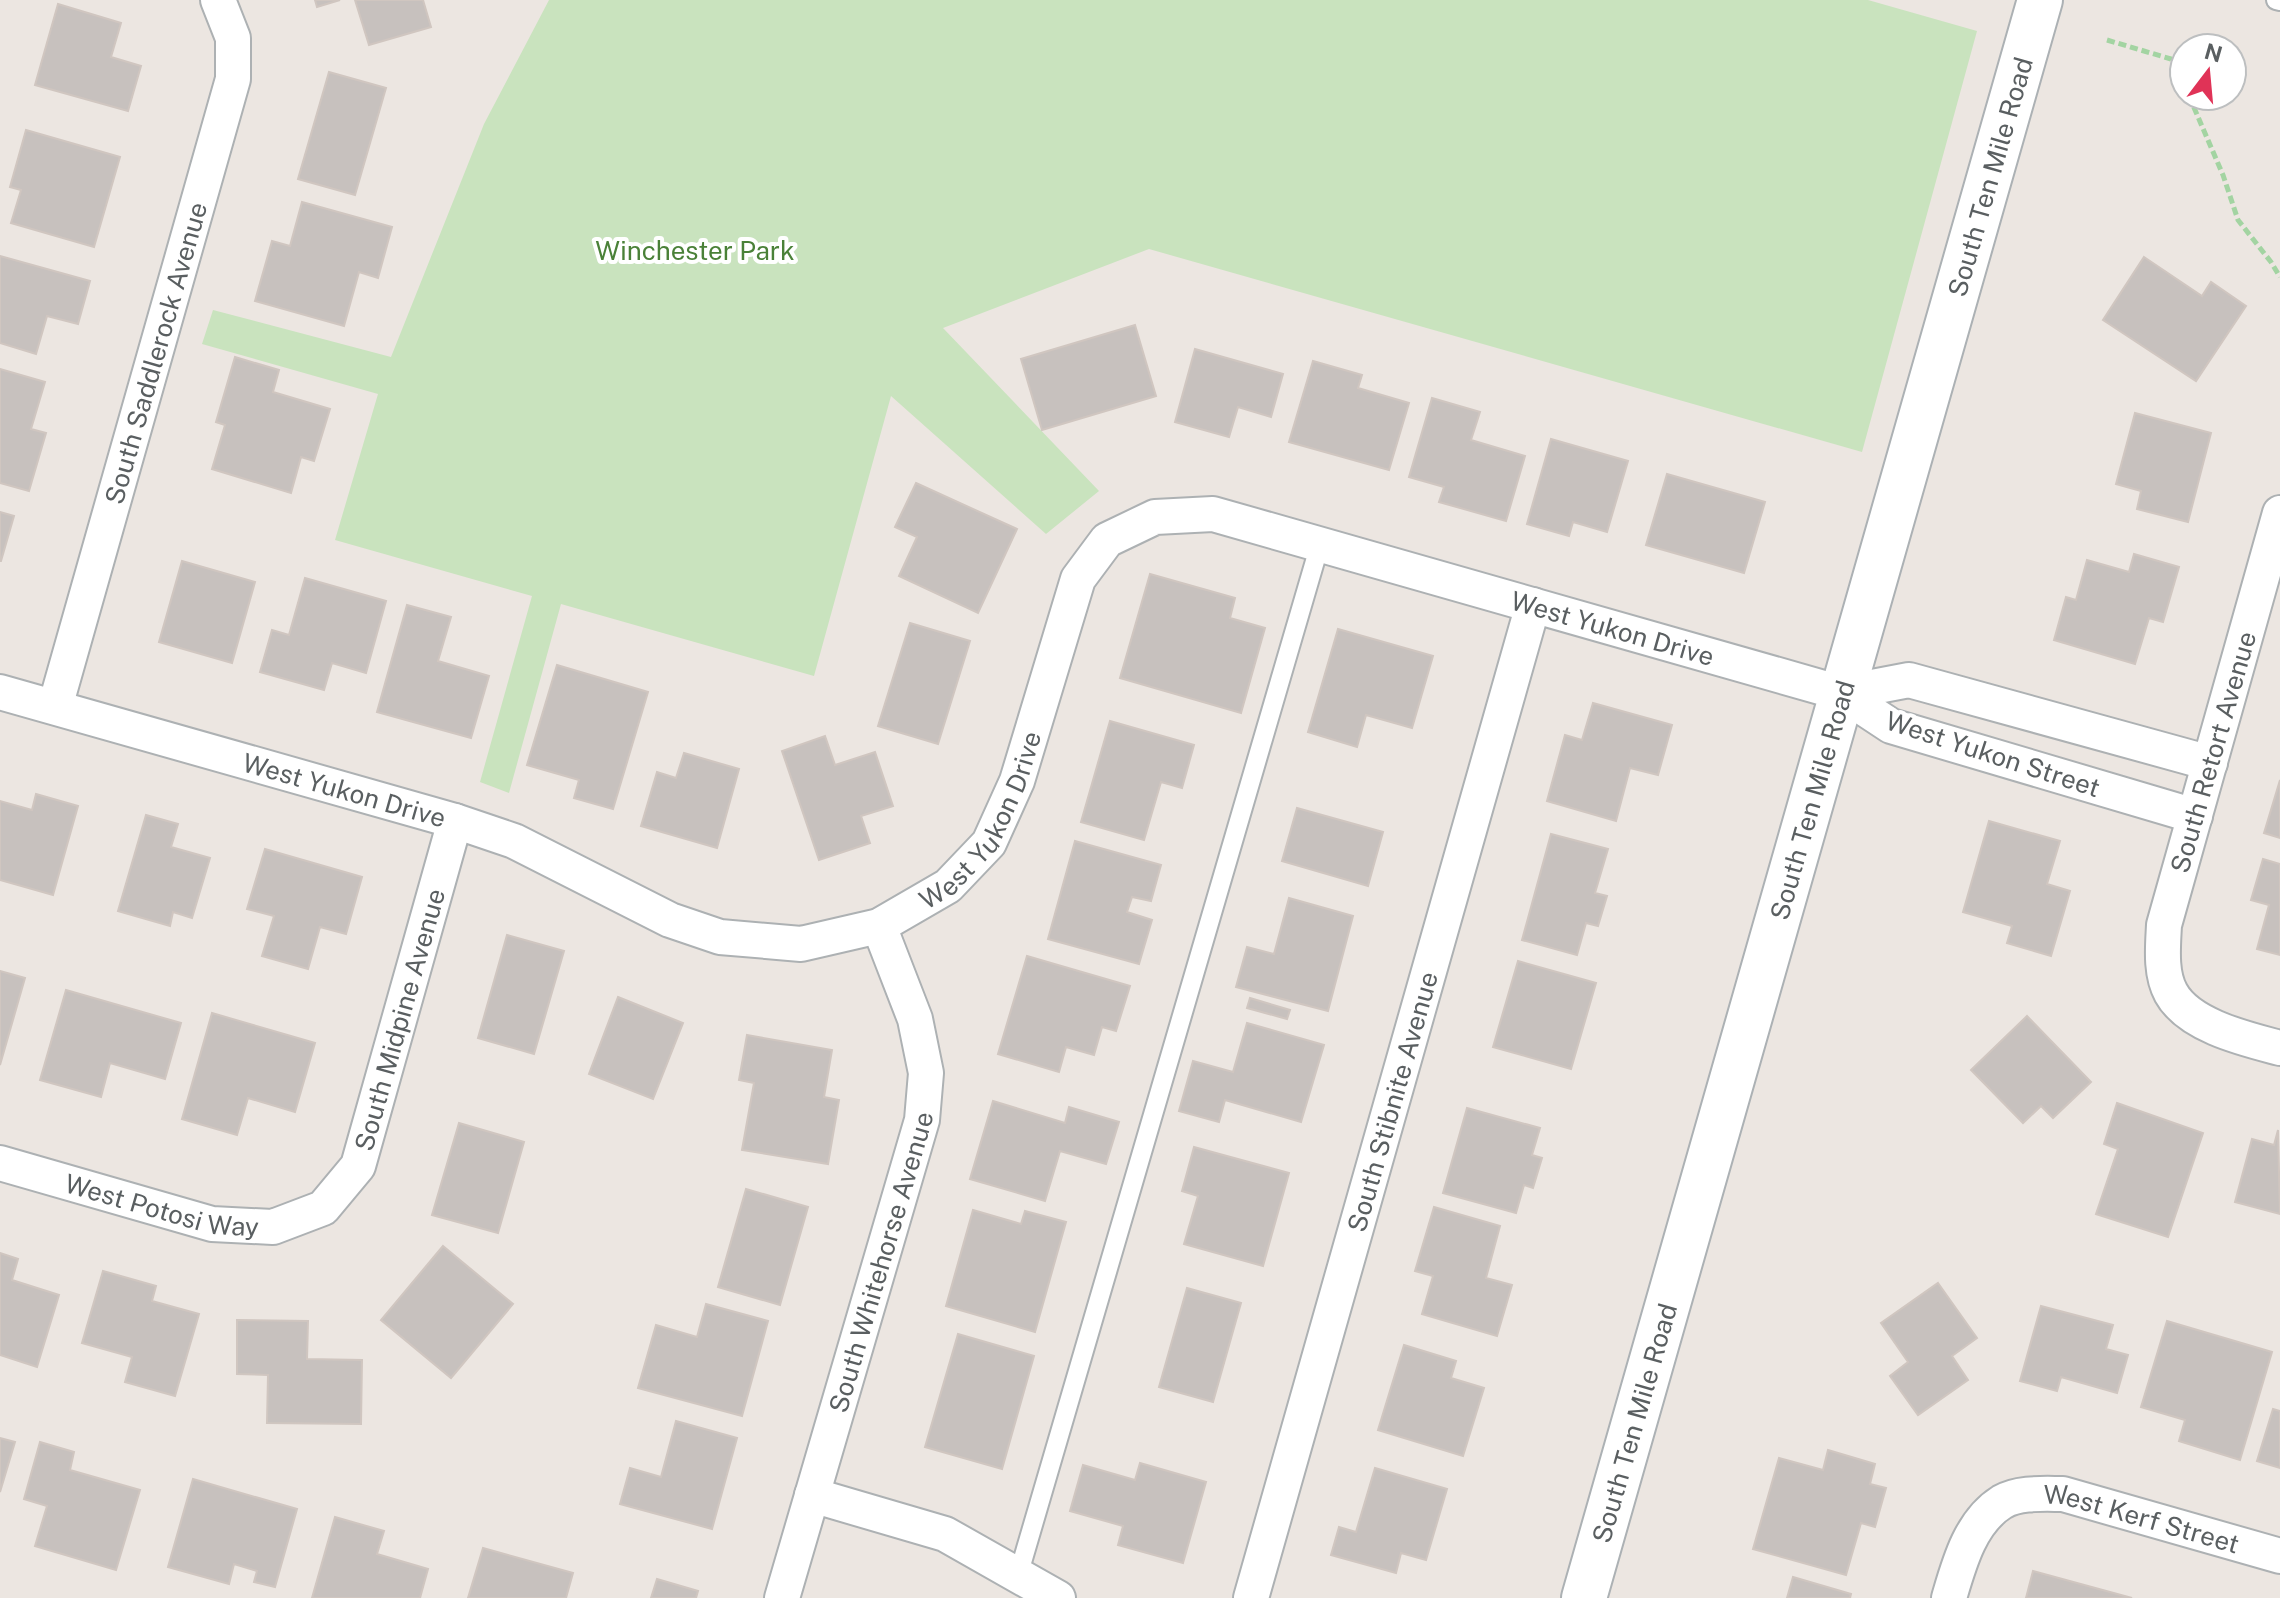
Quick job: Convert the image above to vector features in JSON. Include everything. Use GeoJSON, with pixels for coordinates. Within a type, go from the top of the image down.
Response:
{"type":"FeatureCollection","features":[{"type":"Feature","properties":{"kind":"street","name":"South Saddlerock Avenue"},"geometry":{"type":"LineString","coordinates":[[55,707],[233,79],[233,38],[218,0]]}},
{"type":"Feature","properties":{"kind":"street","name":"South Ten Mile Road"},"geometry":{"type":"LineString","coordinates":[[1584,1598],[2040,0]]}},
{"type":"Feature","properties":{"kind":"street","name":"South Retort Avenue"},"geometry":{"type":"LineString","coordinates":[[2280,513],[2164,925],[2162,958],[2171,993],[2194,1016],[2221,1032],[2280,1048]]}},
{"type":"Feature","properties":{"kind":"street","name":"West Yukon Drive"},"geometry":{"type":"LineString","coordinates":[[0,692],[455,821],[514,841],[670,920],[720,937],[801,944],[879,926],[948,886],[989,843],[1017,781],[1078,579],[1107,540],[1155,517],[1213,514],[1841,693]]}},
{"type":"Feature","properties":{"kind":"street","name":"South Stibnite Avenue"},"geometry":{"type":"LineString","coordinates":[[1251,1598],[1533,605]]}},
{"type":"Feature","properties":{"kind":"street","name":"West Yukon Street"},"geometry":{"type":"LineString","coordinates":[[1841,693],[1909,680],[2210,763]]}},
{"type":"Feature","properties":{"kind":"street","name":"West Yukon Street"},"geometry":{"type":"LineString","coordinates":[[1841,693],[1891,726],[2195,816]]}},
{"type":"Feature","properties":{"kind":"street","name":"South Midpine Avenue"},"geometry":{"type":"LineString","coordinates":[[323,1208],[358,1166],[455,821]]}},
{"type":"Feature","properties":{"kind":"street","name":"South Whitehorse Avenue"},"geometry":{"type":"LineString","coordinates":[[782,1598],[922,1120],[926,1073],[915,1019],[879,926]]}},
{"type":"Feature","properties":{"kind":"street","name":"West Potosi Way"},"geometry":{"type":"LineString","coordinates":[[0,1163],[212,1224],[273,1227],[323,1208]]}},
{"type":"Feature","properties":{"kind":"street","name":"West Kerf Street"},"geometry":{"type":"LineString","coordinates":[[1949,1598],[1960,1559],[1977,1527],[2003,1502],[2031,1494],[2063,1494],[2280,1556]]}},
{"type":"Feature","properties":{"kind":"street"},"geometry":{"type":"LineString","coordinates":[[812,1495],[945,1534],[1058,1598]]}},
{"type":"Feature","properties":{"kind":"lane"},"geometry":{"type":"LineString","coordinates":[[1018,1576],[1320,544]]}},
{"type":"Feature","properties":{"kind":"path"},"geometry":{"type":"LineString","coordinates":[[2107,40],[2168,58]]}},
{"type":"Feature","properties":{"kind":"path"},"geometry":{"type":"LineString","coordinates":[[2196,112],[2238,220],[2280,277]]}},
{"type":"Feature","properties":{"kind":"green space","name":"Winchester Park"},"geometry":{"type":"Polygon","coordinates":[[[549,0],[1868,0],[1977,31],[1862,452],[1149,249],[943,328],[1099,491],[1046,534],[891,396],[814,676],[561,604],[509,793],[480,782],[532,596],[335,540],[378,394],[202,344],[213,310],[391,357],[484,124],[549,0]]]}},
{"type":"Feature","properties":{"kind":"building"},"geometry":{"type":"Polygon","coordinates":[[[315,0],[340,0],[317,7],[315,0]]]}},
{"type":"Feature","properties":{"kind":"building"},"geometry":{"type":"Polygon","coordinates":[[[355,0],[423,0],[431,27],[369,45],[355,0]]]}},
{"type":"Feature","properties":{"kind":"building"},"geometry":{"type":"Polygon","coordinates":[[[58,4],[121,23],[111,57],[141,66],[128,111],[35,85],[58,4]]]}},
{"type":"Feature","properties":{"kind":"building"},"geometry":{"type":"Polygon","coordinates":[[[329,72],[386,88],[355,195],[298,179],[329,72]]]}},
{"type":"Feature","properties":{"kind":"building"},"geometry":{"type":"Polygon","coordinates":[[[26,130],[120,157],[94,247],[11,223],[21,190],[10,187],[26,130]]]}},
{"type":"Feature","properties":{"kind":"building"},"geometry":{"type":"Polygon","coordinates":[[[302,202],[392,227],[378,278],[359,272],[344,326],[255,301],[272,241],[290,246],[302,202]]]}},
{"type":"Feature","properties":{"kind":"building"},"geometry":{"type":"Polygon","coordinates":[[[0,256],[90,281],[78,324],[47,316],[36,354],[0,343],[0,256]]]}},
{"type":"Feature","properties":{"kind":"building"},"geometry":{"type":"Polygon","coordinates":[[[2144,257],[2202,296],[2211,282],[2246,306],[2196,381],[2103,320],[2144,257]]]}},
{"type":"Feature","properties":{"kind":"building"},"geometry":{"type":"Polygon","coordinates":[[[1135,325],[1156,396],[1042,430],[1021,359],[1135,325]]]}},
{"type":"Feature","properties":{"kind":"building"},"geometry":{"type":"Polygon","coordinates":[[[1195,349],[1283,374],[1271,417],[1238,407],[1229,437],[1175,422],[1195,349]]]}},
{"type":"Feature","properties":{"kind":"building"},"geometry":{"type":"Polygon","coordinates":[[[235,357],[279,370],[273,392],[330,409],[314,461],[301,457],[291,493],[212,469],[225,425],[216,422],[235,357]]]}},
{"type":"Feature","properties":{"kind":"building"},"geometry":{"type":"Polygon","coordinates":[[[1313,361],[1362,375],[1358,388],[1409,403],[1389,470],[1289,442],[1313,361]]]}},
{"type":"Feature","properties":{"kind":"building"},"geometry":{"type":"Polygon","coordinates":[[[0,369],[45,382],[31,429],[46,433],[29,491],[0,483],[0,369]]]}},
{"type":"Feature","properties":{"kind":"building"},"geometry":{"type":"Polygon","coordinates":[[[1432,398],[1480,412],[1471,440],[1525,456],[1506,521],[1439,502],[1444,487],[1409,477],[1432,398]]]}},
{"type":"Feature","properties":{"kind":"building"},"geometry":{"type":"Polygon","coordinates":[[[2135,413],[2211,433],[2188,522],[2137,509],[2141,491],[2116,484],[2135,413]]]}},
{"type":"Feature","properties":{"kind":"building"},"geometry":{"type":"Polygon","coordinates":[[[1551,439],[1628,461],[1607,532],[1573,522],[1569,536],[1527,524],[1551,439]]]}},
{"type":"Feature","properties":{"kind":"building"},"geometry":{"type":"Polygon","coordinates":[[[1667,474],[1765,502],[1744,573],[1646,545],[1667,474]]]}},
{"type":"Feature","properties":{"kind":"building"},"geometry":{"type":"Polygon","coordinates":[[[916,483],[1017,529],[978,613],[899,576],[917,537],[895,527],[916,483]]]}},
{"type":"Feature","properties":{"kind":"building"},"geometry":{"type":"Polygon","coordinates":[[[0,512],[14,516],[1,561],[0,561],[0,512]]]}},
{"type":"Feature","properties":{"kind":"building"},"geometry":{"type":"Polygon","coordinates":[[[2134,554],[2179,567],[2163,622],[2149,618],[2135,664],[2054,640],[2066,597],[2076,600],[2087,560],[2129,572],[2134,554]]]}},
{"type":"Feature","properties":{"kind":"building"},"geometry":{"type":"Polygon","coordinates":[[[182,561],[255,582],[232,663],[159,642],[182,561]]]}},
{"type":"Feature","properties":{"kind":"building"},"geometry":{"type":"Polygon","coordinates":[[[1150,574],[1235,598],[1230,618],[1265,628],[1241,713],[1120,678],[1150,574]]]}},
{"type":"Feature","properties":{"kind":"building"},"geometry":{"type":"Polygon","coordinates":[[[305,578],[386,601],[366,673],[332,663],[324,690],[260,672],[272,630],[289,635],[305,578]]]}},
{"type":"Feature","properties":{"kind":"building"},"geometry":{"type":"Polygon","coordinates":[[[407,605],[451,617],[438,661],[489,676],[471,738],[377,712],[407,605]]]}},
{"type":"Feature","properties":{"kind":"building"},"geometry":{"type":"Polygon","coordinates":[[[910,623],[970,641],[938,744],[878,726],[910,623]]]}},
{"type":"Feature","properties":{"kind":"building"},"geometry":{"type":"Polygon","coordinates":[[[1338,629],[1433,656],[1412,728],[1366,715],[1357,747],[1308,732],[1338,629]]]}},
{"type":"Feature","properties":{"kind":"building"},"geometry":{"type":"Polygon","coordinates":[[[557,665],[648,692],[613,809],[574,798],[579,780],[527,765],[557,665]]]}},
{"type":"Feature","properties":{"kind":"building"},"geometry":{"type":"Polygon","coordinates":[[[1593,703],[1672,725],[1658,775],[1630,768],[1616,821],[1547,801],[1565,735],[1582,740],[1593,703]]]}},
{"type":"Feature","properties":{"kind":"building"},"geometry":{"type":"Polygon","coordinates":[[[1110,721],[1194,745],[1182,788],[1161,782],[1144,840],[1081,822],[1110,721]]]}},
{"type":"Feature","properties":{"kind":"building"},"geometry":{"type":"Polygon","coordinates":[[[825,736],[835,765],[875,752],[893,806],[861,816],[870,843],[819,860],[782,751],[825,736]]]}},
{"type":"Feature","properties":{"kind":"building"},"geometry":{"type":"Polygon","coordinates":[[[684,753],[739,769],[717,848],[641,826],[657,772],[676,778],[684,753]]]}},
{"type":"Feature","properties":{"kind":"building"},"geometry":{"type":"Polygon","coordinates":[[[2280,780],[2280,838],[2264,833],[2280,780]]]}},
{"type":"Feature","properties":{"kind":"building"},"geometry":{"type":"Polygon","coordinates":[[[36,794],[78,806],[53,895],[0,880],[0,801],[32,810],[36,794]]]}},
{"type":"Feature","properties":{"kind":"building"},"geometry":{"type":"Polygon","coordinates":[[[1297,808],[1383,832],[1368,886],[1282,861],[1297,808]]]}},
{"type":"Feature","properties":{"kind":"building"},"geometry":{"type":"Polygon","coordinates":[[[146,815],[178,824],[171,847],[210,858],[192,918],[173,912],[170,926],[118,911],[146,815]]]}},
{"type":"Feature","properties":{"kind":"building"},"geometry":{"type":"Polygon","coordinates":[[[1989,821],[2060,841],[2047,884],[2070,891],[2051,956],[2007,943],[2012,926],[1963,912],[1989,821]]]}},
{"type":"Feature","properties":{"kind":"building"},"geometry":{"type":"Polygon","coordinates":[[[1551,834],[1608,849],[1595,893],[1607,896],[1598,926],[1586,923],[1577,955],[1522,940],[1551,834]]]}},
{"type":"Feature","properties":{"kind":"building"},"geometry":{"type":"Polygon","coordinates":[[[1075,841],[1161,865],[1151,901],[1132,897],[1127,912],[1152,920],[1139,964],[1048,939],[1075,841]]]}},
{"type":"Feature","properties":{"kind":"building"},"geometry":{"type":"Polygon","coordinates":[[[265,849],[362,877],[346,934],[320,927],[308,969],[262,956],[274,916],[247,909],[265,849]]]}},
{"type":"Feature","properties":{"kind":"building"},"geometry":{"type":"Polygon","coordinates":[[[2263,859],[2280,864],[2280,955],[2257,949],[2269,905],[2251,900],[2263,859]]]}},
{"type":"Feature","properties":{"kind":"building"},"geometry":{"type":"Polygon","coordinates":[[[1289,898],[1353,916],[1328,1011],[1236,987],[1247,947],[1274,954],[1289,898]]]}},
{"type":"Feature","properties":{"kind":"building"},"geometry":{"type":"Polygon","coordinates":[[[507,935],[564,951],[534,1054],[478,1038],[507,935]]]}},
{"type":"Feature","properties":{"kind":"building"},"geometry":{"type":"Polygon","coordinates":[[[1027,956],[1130,986],[1116,1031],[1102,1027],[1094,1055],[1066,1047],[1059,1072],[998,1054],[1027,956]]]}},
{"type":"Feature","properties":{"kind":"building"},"geometry":{"type":"Polygon","coordinates":[[[1518,961],[1596,983],[1571,1069],[1493,1047],[1518,961]]]}},
{"type":"Feature","properties":{"kind":"building"},"geometry":{"type":"Polygon","coordinates":[[[0,971],[25,978],[0,1065],[0,971]]]}},
{"type":"Feature","properties":{"kind":"building"},"geometry":{"type":"Polygon","coordinates":[[[66,990],[181,1023],[165,1079],[110,1063],[101,1097],[40,1080],[66,990]]]}},
{"type":"Feature","properties":{"kind":"building"},"geometry":{"type":"Polygon","coordinates":[[[618,997],[683,1023],[653,1099],[589,1074],[618,997]]]}},
{"type":"Feature","properties":{"kind":"building"},"geometry":{"type":"Polygon","coordinates":[[[1250,998],[1290,1010],[1287,1019],[1247,1008],[1250,998]]]}},
{"type":"Feature","properties":{"kind":"building"},"geometry":{"type":"Polygon","coordinates":[[[212,1013],[315,1043],[295,1112],[248,1098],[237,1135],[182,1119],[212,1013]]]}},
{"type":"Feature","properties":{"kind":"building"},"geometry":{"type":"Polygon","coordinates":[[[2027,1016],[2091,1082],[2053,1118],[2041,1106],[2023,1123],[1971,1070],[2027,1016]]]}},
{"type":"Feature","properties":{"kind":"building"},"geometry":{"type":"Polygon","coordinates":[[[1247,1023],[1324,1045],[1301,1122],[1225,1100],[1219,1122],[1179,1111],[1193,1061],[1233,1072],[1247,1023]]]}},
{"type":"Feature","properties":{"kind":"building"},"geometry":{"type":"Polygon","coordinates":[[[747,1035],[832,1050],[824,1097],[839,1100],[828,1164],[742,1150],[754,1083],[739,1080],[747,1035]]]}},
{"type":"Feature","properties":{"kind":"building"},"geometry":{"type":"Polygon","coordinates":[[[993,1101],[1065,1123],[1069,1107],[1119,1122],[1106,1164],[1060,1151],[1045,1201],[970,1179],[993,1101]]]}},
{"type":"Feature","properties":{"kind":"building"},"geometry":{"type":"Polygon","coordinates":[[[2117,1103],[2203,1133],[2168,1237],[2096,1214],[2118,1149],[2104,1144],[2117,1103]]]}},
{"type":"Feature","properties":{"kind":"building"},"geometry":{"type":"Polygon","coordinates":[[[1467,1108],[1540,1128],[1532,1155],[1542,1158],[1533,1188],[1524,1185],[1516,1213],[1443,1193],[1467,1108]]]}},
{"type":"Feature","properties":{"kind":"building"},"geometry":{"type":"Polygon","coordinates":[[[459,1123],[524,1142],[498,1233],[432,1215],[459,1123]]]}},
{"type":"Feature","properties":{"kind":"building"},"geometry":{"type":"Polygon","coordinates":[[[2278,1130],[2280,1214],[2235,1202],[2252,1139],[2274,1145],[2278,1130]]]}},
{"type":"Feature","properties":{"kind":"building"},"geometry":{"type":"Polygon","coordinates":[[[1194,1147],[1289,1173],[1263,1266],[1184,1244],[1198,1196],[1182,1191],[1194,1147]]]}},
{"type":"Feature","properties":{"kind":"building"},"geometry":{"type":"Polygon","coordinates":[[[746,1189],[808,1207],[780,1305],[718,1287],[746,1189]]]}},
{"type":"Feature","properties":{"kind":"building"},"geometry":{"type":"Polygon","coordinates":[[[1434,1207],[1500,1226],[1486,1278],[1512,1285],[1497,1336],[1422,1314],[1433,1276],[1415,1271],[1434,1207]]]}},
{"type":"Feature","properties":{"kind":"building"},"geometry":{"type":"Polygon","coordinates":[[[973,1210],[1021,1224],[1025,1211],[1066,1222],[1035,1332],[946,1306],[973,1210]]]}},
{"type":"Feature","properties":{"kind":"building"},"geometry":{"type":"Polygon","coordinates":[[[443,1246],[513,1304],[451,1378],[381,1320],[443,1246]]]}},
{"type":"Feature","properties":{"kind":"building"},"geometry":{"type":"Polygon","coordinates":[[[0,1253],[18,1259],[12,1280],[59,1295],[37,1367],[0,1355],[0,1253]]]}},
{"type":"Feature","properties":{"kind":"building"},"geometry":{"type":"Polygon","coordinates":[[[103,1271],[156,1286],[152,1301],[199,1314],[175,1396],[125,1382],[132,1357],[82,1343],[103,1271]]]}},
{"type":"Feature","properties":{"kind":"building"},"geometry":{"type":"Polygon","coordinates":[[[1938,1283],[1977,1338],[1952,1356],[1968,1380],[1918,1415],[1890,1376],[1908,1362],[1881,1323],[1938,1283]]]}},
{"type":"Feature","properties":{"kind":"building"},"geometry":{"type":"Polygon","coordinates":[[[1187,1288],[1241,1303],[1213,1402],[1159,1387],[1187,1288]]]}},
{"type":"Feature","properties":{"kind":"building"},"geometry":{"type":"Polygon","coordinates":[[[706,1304],[768,1321],[742,1416],[638,1388],[656,1325],[697,1337],[706,1304]]]}},
{"type":"Feature","properties":{"kind":"building"},"geometry":{"type":"Polygon","coordinates":[[[2041,1306],[2113,1325],[2106,1349],[2128,1355],[2117,1393],[2061,1377],[2057,1391],[2020,1381],[2041,1306]]]}},
{"type":"Feature","properties":{"kind":"building"},"geometry":{"type":"Polygon","coordinates":[[[237,1320],[308,1321],[307,1359],[362,1360],[361,1424],[267,1423],[268,1375],[237,1374],[237,1320]]]}},
{"type":"Feature","properties":{"kind":"building"},"geometry":{"type":"Polygon","coordinates":[[[2167,1321],[2272,1352],[2240,1460],[2179,1441],[2185,1420],[2141,1407],[2167,1321]]]}},
{"type":"Feature","properties":{"kind":"building"},"geometry":{"type":"Polygon","coordinates":[[[958,1334],[1034,1356],[1002,1469],[925,1447],[958,1334]]]}},
{"type":"Feature","properties":{"kind":"building"},"geometry":{"type":"Polygon","coordinates":[[[1404,1345],[1456,1361],[1451,1378],[1484,1388],[1463,1456],[1378,1430],[1404,1345]]]}},
{"type":"Feature","properties":{"kind":"building"},"geometry":{"type":"Polygon","coordinates":[[[2273,1409],[2280,1411],[2280,1468],[2257,1461],[2273,1409]]]}},
{"type":"Feature","properties":{"kind":"building"},"geometry":{"type":"Polygon","coordinates":[[[676,1421],[737,1438],[712,1529],[620,1504],[630,1468],[661,1477],[676,1421]]]}},
{"type":"Feature","properties":{"kind":"building"},"geometry":{"type":"Polygon","coordinates":[[[0,1438],[15,1442],[0,1492],[0,1438]]]}},
{"type":"Feature","properties":{"kind":"building"},"geometry":{"type":"Polygon","coordinates":[[[40,1442],[74,1452],[70,1470],[140,1490],[116,1570],[35,1546],[47,1506],[24,1499],[40,1442]]]}},
{"type":"Feature","properties":{"kind":"building"},"geometry":{"type":"Polygon","coordinates":[[[1828,1450],[1875,1464],[1870,1484],[1886,1488],[1875,1527],[1861,1523],[1846,1575],[1753,1549],[1779,1458],[1823,1470],[1828,1450]]]}},
{"type":"Feature","properties":{"kind":"building"},"geometry":{"type":"Polygon","coordinates":[[[1140,1463],[1206,1482],[1183,1563],[1118,1545],[1123,1526],[1070,1511],[1083,1465],[1135,1480],[1140,1463]]]}},
{"type":"Feature","properties":{"kind":"building"},"geometry":{"type":"Polygon","coordinates":[[[1375,1468],[1447,1489],[1426,1560],[1401,1553],[1396,1573],[1331,1555],[1339,1527],[1356,1532],[1375,1468]]]}},
{"type":"Feature","properties":{"kind":"building"},"geometry":{"type":"Polygon","coordinates":[[[193,1479],[297,1509],[275,1587],[254,1582],[257,1571],[234,1564],[229,1584],[168,1567],[193,1479]]]}},
{"type":"Feature","properties":{"kind":"building"},"geometry":{"type":"Polygon","coordinates":[[[335,1517],[384,1531],[377,1554],[428,1569],[420,1598],[312,1598],[335,1517]]]}},
{"type":"Feature","properties":{"kind":"building"},"geometry":{"type":"Polygon","coordinates":[[[483,1548],[573,1573],[566,1598],[468,1598],[483,1548]]]}},
{"type":"Feature","properties":{"kind":"building"},"geometry":{"type":"Polygon","coordinates":[[[2033,1571],[2132,1598],[2026,1598],[2033,1571]]]}},
{"type":"Feature","properties":{"kind":"building"},"geometry":{"type":"Polygon","coordinates":[[[1793,1577],[1851,1594],[1850,1598],[1787,1598],[1793,1577]]]}},
{"type":"Feature","properties":{"kind":"building"},"geometry":{"type":"Polygon","coordinates":[[[657,1579],[698,1591],[696,1598],[651,1598],[657,1579]]]}}]}
